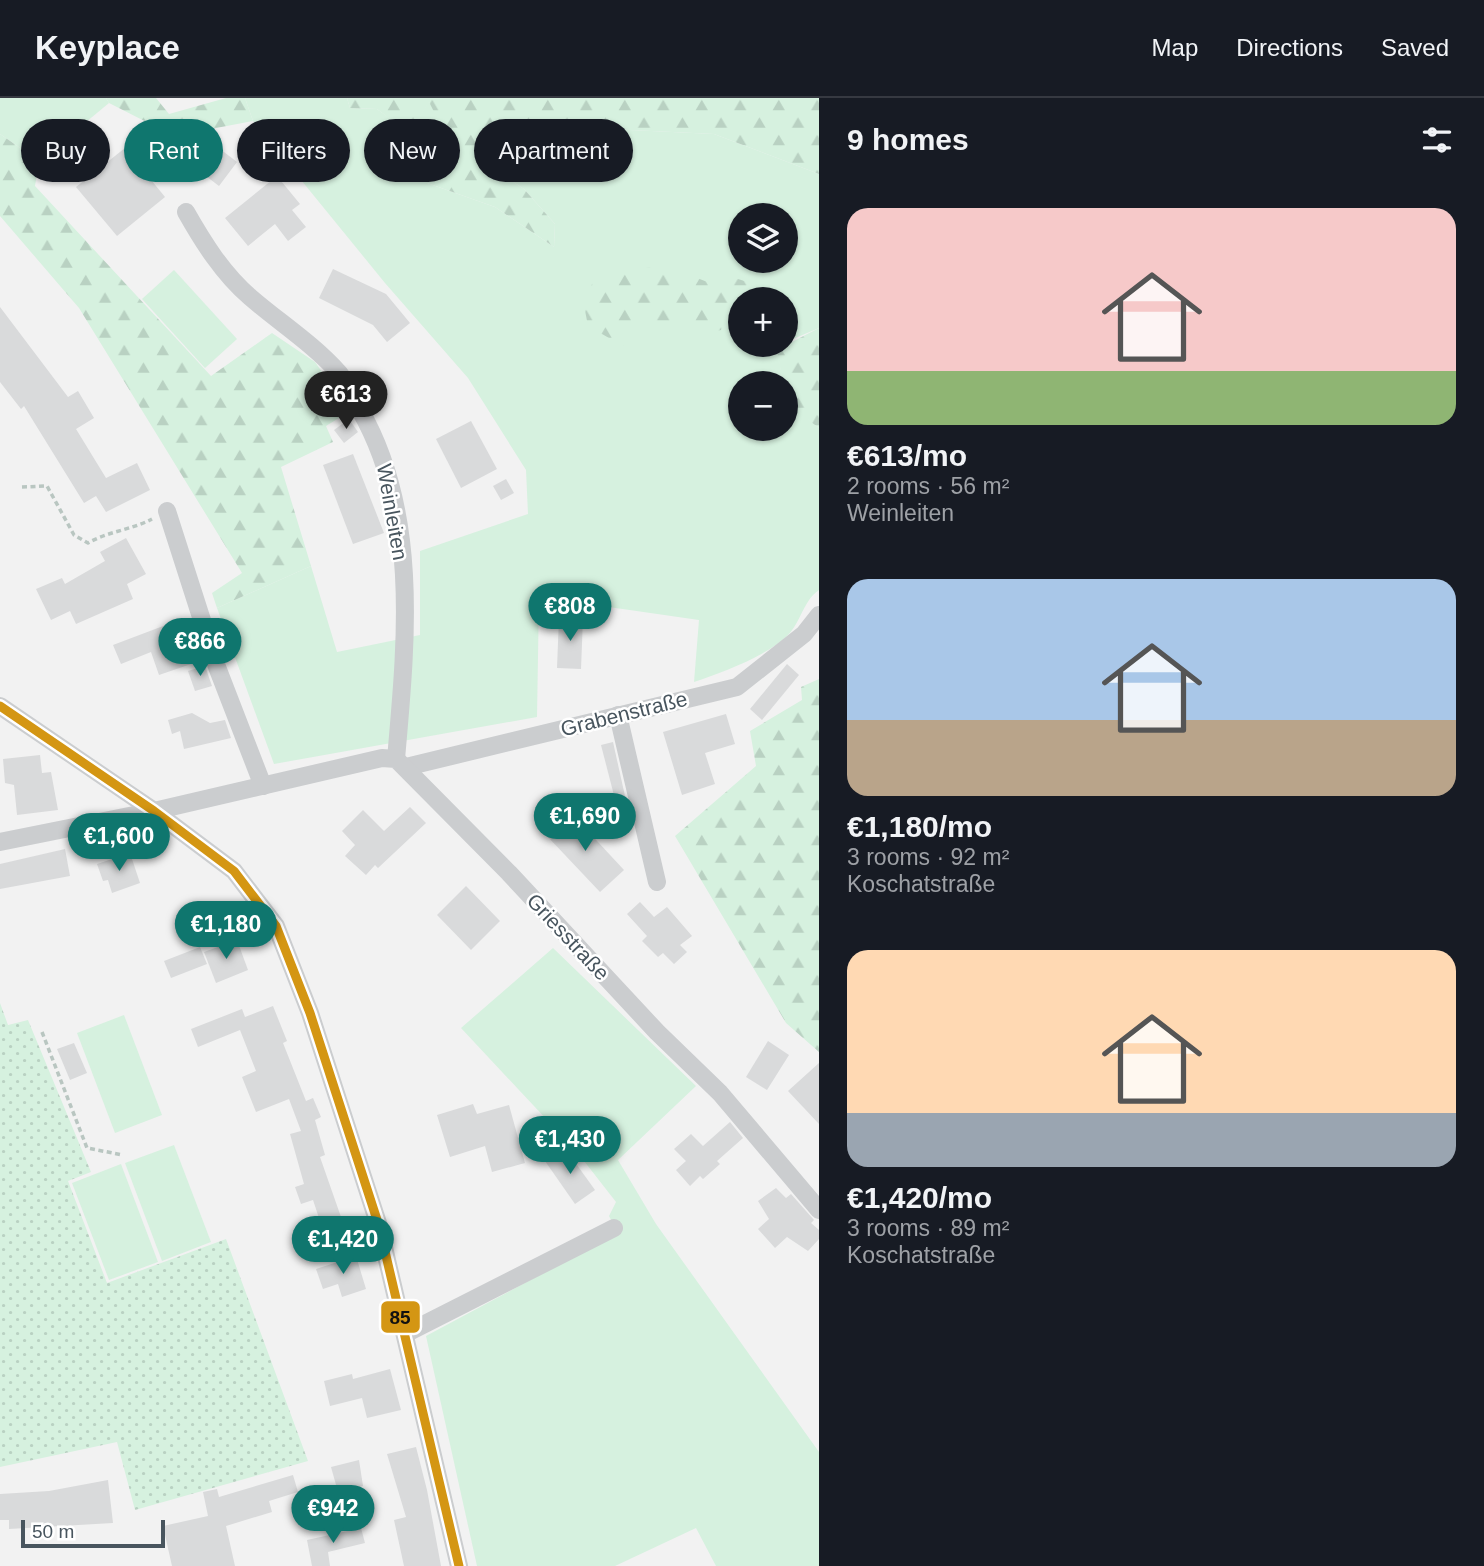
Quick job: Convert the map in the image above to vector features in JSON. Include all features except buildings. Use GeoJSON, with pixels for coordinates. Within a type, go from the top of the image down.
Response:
{"type":"FeatureCollection","features":[{"type":"Feature","properties":{"kind":"street","name":"Weinleiten"},"geometry":{"type":"LineString","coordinates":[[186,212],[206,246],[248,296],[307,341],[341,376],[378,441],[392,488],[405,593],[401,763]]}},
{"type":"Feature","properties":{"kind":"street"},"geometry":{"type":"LineString","coordinates":[[167,511],[218,667],[263,786]]}},
{"type":"Feature","properties":{"kind":"street","name":"Grabenstraße"},"geometry":{"type":"LineString","coordinates":[[401,763],[737,687],[804,634],[819,615]]}},
{"type":"Feature","properties":{"kind":"street"},"geometry":{"type":"LineString","coordinates":[[0,706],[153,811],[234,871],[276,926],[310,1013],[379,1226],[407,1333],[459,1566]]}},
{"type":"Feature","properties":{"kind":"street"},"geometry":{"type":"LineString","coordinates":[[618,715],[657,882]]}},
{"type":"Feature","properties":{"kind":"street"},"geometry":{"type":"LineString","coordinates":[[0,842],[153,811],[382,758],[401,763]]}},
{"type":"Feature","properties":{"kind":"street","name":"Griesstraße"},"geometry":{"type":"LineString","coordinates":[[401,763],[657,1032],[720,1093],[819,1210]]}},
{"type":"Feature","properties":{"kind":"street"},"geometry":{"type":"LineString","coordinates":[[407,1333],[614,1227]]}},
{"type":"Feature","properties":{"kind":"path"},"geometry":{"type":"LineString","coordinates":[[22,487],[47,486],[74,535],[88,543],[107,533],[136,528],[167,511]]}},
{"type":"Feature","properties":{"kind":"path"},"geometry":{"type":"LineString","coordinates":[[42,1032],[87,1148],[123,1155]]}},
{"type":"Feature","properties":{"kind":"green space"},"geometry":{"type":"Polygon","coordinates":[[[0,98],[106,98],[109,103],[90,119],[21,119],[21,149],[0,134],[0,98]]]}},
{"type":"Feature","properties":{"kind":"green space"},"geometry":{"type":"Polygon","coordinates":[[[106,98],[156,98],[169,114],[226,98],[245,98],[252,119],[237,119],[237,124],[223,127],[223,119],[141,119],[109,103],[106,98]]]}},
{"type":"Feature","properties":{"kind":"green space"},"geometry":{"type":"Polygon","coordinates":[[[245,98],[347,98],[350,108],[377,109],[391,119],[364,119],[364,182],[428,182],[495,207],[554,247],[555,224],[524,189],[513,182],[633,182],[633,130],[714,134],[819,174],[819,328],[798,337],[798,287],[728,287],[728,357],[779,357],[781,371],[728,371],[728,441],[798,441],[798,411],[819,428],[819,590],[809,600],[788,635],[756,657],[694,682],[699,620],[539,597],[537,717],[274,764],[217,608],[311,566],[337,652],[420,635],[420,551],[528,514],[526,470],[468,378],[385,283],[303,182],[350,182],[350,119],[252,119],[245,98]]]}},
{"type":"Feature","properties":{"kind":"green space"},"geometry":{"type":"Polygon","coordinates":[[[347,98],[819,98],[819,174],[714,134],[633,130],[633,119],[474,119],[474,182],[513,182],[524,189],[555,224],[554,247],[495,207],[427,183],[460,182],[460,119],[438,119],[429,102],[419,119],[390,119],[377,109],[350,108],[347,98]]]}},
{"type":"Feature","properties":{"kind":"green space"},"geometry":{"type":"Polygon","coordinates":[[[429,101],[438,119],[418,119],[429,101]]]}},
{"type":"Feature","properties":{"kind":"green space"},"geometry":{"type":"Polygon","coordinates":[[[0,134],[21,149],[21,182],[36,182],[35,186],[211,376],[272,333],[315,362],[350,411],[326,426],[333,442],[281,467],[311,566],[217,608],[212,593],[242,573],[79,308],[0,216],[0,134]]]}},
{"type":"Feature","properties":{"kind":"green space"},"geometry":{"type":"Polygon","coordinates":[[[668,267],[718,286],[738,279],[764,287],[728,287],[728,314],[725,314],[721,330],[705,334],[692,323],[668,328],[640,320],[623,346],[588,326],[583,300],[600,270],[668,267]]]}},
{"type":"Feature","properties":{"kind":"green space"},"geometry":{"type":"Polygon","coordinates":[[[174,270],[237,339],[205,368],[142,299],[174,270]]]}},
{"type":"Feature","properties":{"kind":"green space"},"geometry":{"type":"Polygon","coordinates":[[[819,328],[819,428],[798,412],[798,371],[781,371],[778,357],[798,357],[798,339],[819,328]]]}},
{"type":"Feature","properties":{"kind":"green space"},"geometry":{"type":"Polygon","coordinates":[[[819,679],[819,1052],[786,1023],[675,836],[756,766],[750,731],[802,700],[801,687],[819,679]]]}},
{"type":"Feature","properties":{"kind":"green space"},"geometry":{"type":"Polygon","coordinates":[[[553,948],[696,1086],[618,1160],[656,1224],[819,1452],[819,1566],[716,1566],[696,1528],[615,1566],[477,1566],[426,1336],[618,1233],[609,1216],[616,1202],[577,1152],[461,1028],[553,948]]]}},
{"type":"Feature","properties":{"kind":"green space"},"geometry":{"type":"Polygon","coordinates":[[[0,1003],[8,1025],[28,1020],[91,1172],[68,1181],[107,1283],[226,1239],[308,1461],[135,1510],[117,1442],[0,1467],[0,1003]]]}},
{"type":"Feature","properties":{"kind":"green space"},"geometry":{"type":"Polygon","coordinates":[[[124,1015],[162,1115],[115,1133],[77,1033],[124,1015]]]}},
{"type":"Feature","properties":{"kind":"green space"},"geometry":{"type":"Polygon","coordinates":[[[174,1145],[211,1242],[162,1261],[125,1163],[174,1145]]]}},
{"type":"Feature","properties":{"kind":"green space"},"geometry":{"type":"Polygon","coordinates":[[[121,1164],[158,1262],[109,1280],[72,1183],[121,1164]]]}},
{"type":"Feature","properties":{"kind":"transit line","name":"85"},"geometry":{"type":"LineString","coordinates":[[0,706],[154,811],[234,871],[276,926],[310,1013],[379,1226],[459,1566]]}}]}
